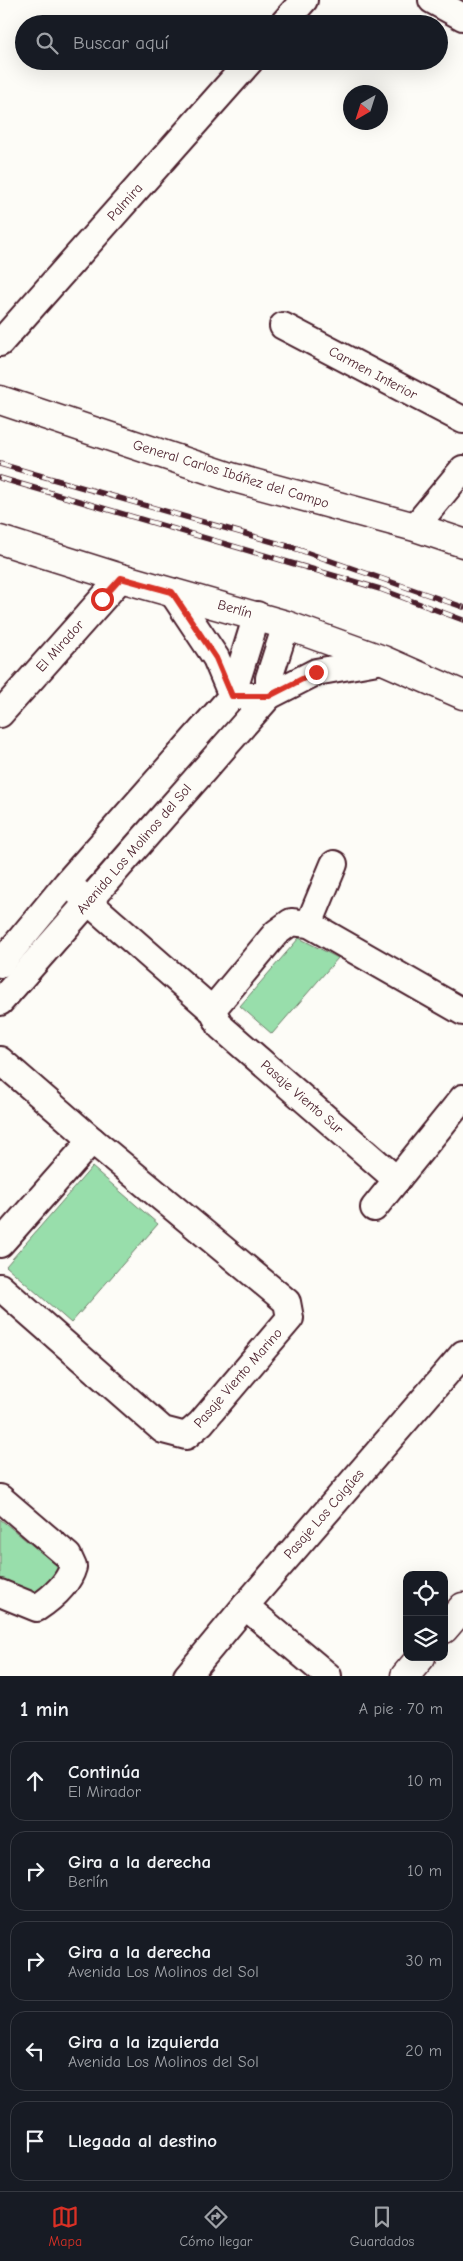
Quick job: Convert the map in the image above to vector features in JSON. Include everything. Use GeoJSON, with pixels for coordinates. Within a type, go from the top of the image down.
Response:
{"type":"FeatureCollection","features":[{"type":"Feature","properties":{"kind":"street"},"geometry":{"type":"LineString","coordinates":[[291,15],[304,0]]}},
{"type":"Feature","properties":{"kind":"street"},"geometry":{"type":"LineString","coordinates":[[432,0],[463,17]]}},
{"type":"Feature","properties":{"kind":"street","name":"Palmira"},"geometry":{"type":"LineString","coordinates":[[0,343],[242,70]]}},
{"type":"Feature","properties":{"kind":"street","name":"Carmen Interior"},"geometry":{"type":"LineString","coordinates":[[282,326],[463,420]]}},
{"type":"Feature","properties":{"kind":"street","name":"General Carlos Ibáñez del Campo"},"geometry":{"type":"LineString","coordinates":[[0,400],[231,477],[415,526],[463,543]]}},
{"type":"Feature","properties":{"kind":"street"},"geometry":{"type":"LineString","coordinates":[[415,526],[463,469]]}},
{"type":"Feature","properties":{"kind":"street","name":"Berlín"},"geometry":{"type":"LineString","coordinates":[[0,540],[121,578],[257,615],[383,660],[463,696]]}},
{"type":"Feature","properties":{"kind":"street","name":"El Mirador"},"geometry":{"type":"LineString","coordinates":[[0,714],[121,578]]}},
{"type":"Feature","properties":{"kind":"street"},"geometry":{"type":"LineString","coordinates":[[172,592],[216,658],[232,696]]}},
{"type":"Feature","properties":{"kind":"street","name":"Avenida Los Molinos del Sol"},"geometry":{"type":"LineString","coordinates":[[0,964],[67,883],[232,696],[257,615]]}},
{"type":"Feature","properties":{"kind":"street"},"geometry":{"type":"LineString","coordinates":[[269,696],[269,678],[286,625]]}},
{"type":"Feature","properties":{"kind":"street","name":"Avenida Los Molinos del Sol"},"geometry":{"type":"LineString","coordinates":[[0,1002],[269,696],[316,672],[383,660]]}},
{"type":"Feature","properties":{"kind":"street","name":"Avenida Los Molinos del Sol"},"geometry":{"type":"LineString","coordinates":[[232,696],[269,696]]}},
{"type":"Feature","properties":{"kind":"street"},"geometry":{"type":"LineString","coordinates":[[309,924],[334,864]]}},
{"type":"Feature","properties":{"kind":"street","name":"Pasaje Viento Sur"},"geometry":{"type":"LineString","coordinates":[[67,883],[212,1010],[221,1027],[397,1180]]}},
{"type":"Feature","properties":{"kind":"street"},"geometry":{"type":"LineString","coordinates":[[212,1010],[276,933],[291,922],[309,924],[463,1012]]}},
{"type":"Feature","properties":{"kind":"street","name":"Pasaje Viento Marino"},"geometry":{"type":"LineString","coordinates":[[0,1060],[92,1140],[288,1302],[290,1318],[201,1423],[186,1436],[163,1430],[0,1287]]}},
{"type":"Feature","properties":{"kind":"street"},"geometry":{"type":"LineString","coordinates":[[374,1208],[463,1098]]}},
{"type":"Feature","properties":{"kind":"street"},"geometry":{"type":"LineString","coordinates":[[0,1244],[92,1140]]}},
{"type":"Feature","properties":{"kind":"street","name":"Pasaje Los Coigûes"},"geometry":{"type":"LineString","coordinates":[[187,1676],[245,1606],[463,1354]]}},
{"type":"Feature","properties":{"kind":"street"},"geometry":{"type":"LineString","coordinates":[[0,1498],[68,1556],[73,1567],[71,1575],[53,1598],[38,1608],[0,1593]]}},
{"type":"Feature","properties":{"kind":"street"},"geometry":{"type":"LineString","coordinates":[[245,1606],[328,1676]]}},
{"type":"Feature","properties":{"kind":"street"},"geometry":{"type":"LineString","coordinates":[[448,1624],[463,1607]]}},
{"type":"Feature","properties":{"kind":"street"},"geometry":{"type":"LineString","coordinates":[[405,1676],[418,1661]]}},
{"type":"Feature","properties":{"kind":"green space"},"geometry":{"type":"Polygon","coordinates":[[[299,938],[338,958],[272,1034],[240,1006],[299,938]]]}},
{"type":"Feature","properties":{"kind":"green space"},"geometry":{"type":"Polygon","coordinates":[[[92,1167],[158,1224],[71,1323],[6,1266],[92,1167]]]}},
{"type":"Feature","properties":{"kind":"green space"},"geometry":{"type":"Polygon","coordinates":[[[0,1519],[60,1568],[39,1595],[0,1578],[0,1519]]]}},
{"type":"Feature","properties":{"kind":"railway"},"geometry":{"type":"LineString","coordinates":[[0,464],[291,547],[463,607]]}},
{"type":"Feature","properties":{"kind":"railway"},"geometry":{"type":"LineString","coordinates":[[0,478],[380,589],[463,620]]}},
{"type":"Feature","properties":{"kind":"route"},"geometry":{"type":"LineString","coordinates":[[102,599],[121,578],[172,592],[216,658],[232,696],[269,696],[316,672]]}}]}
